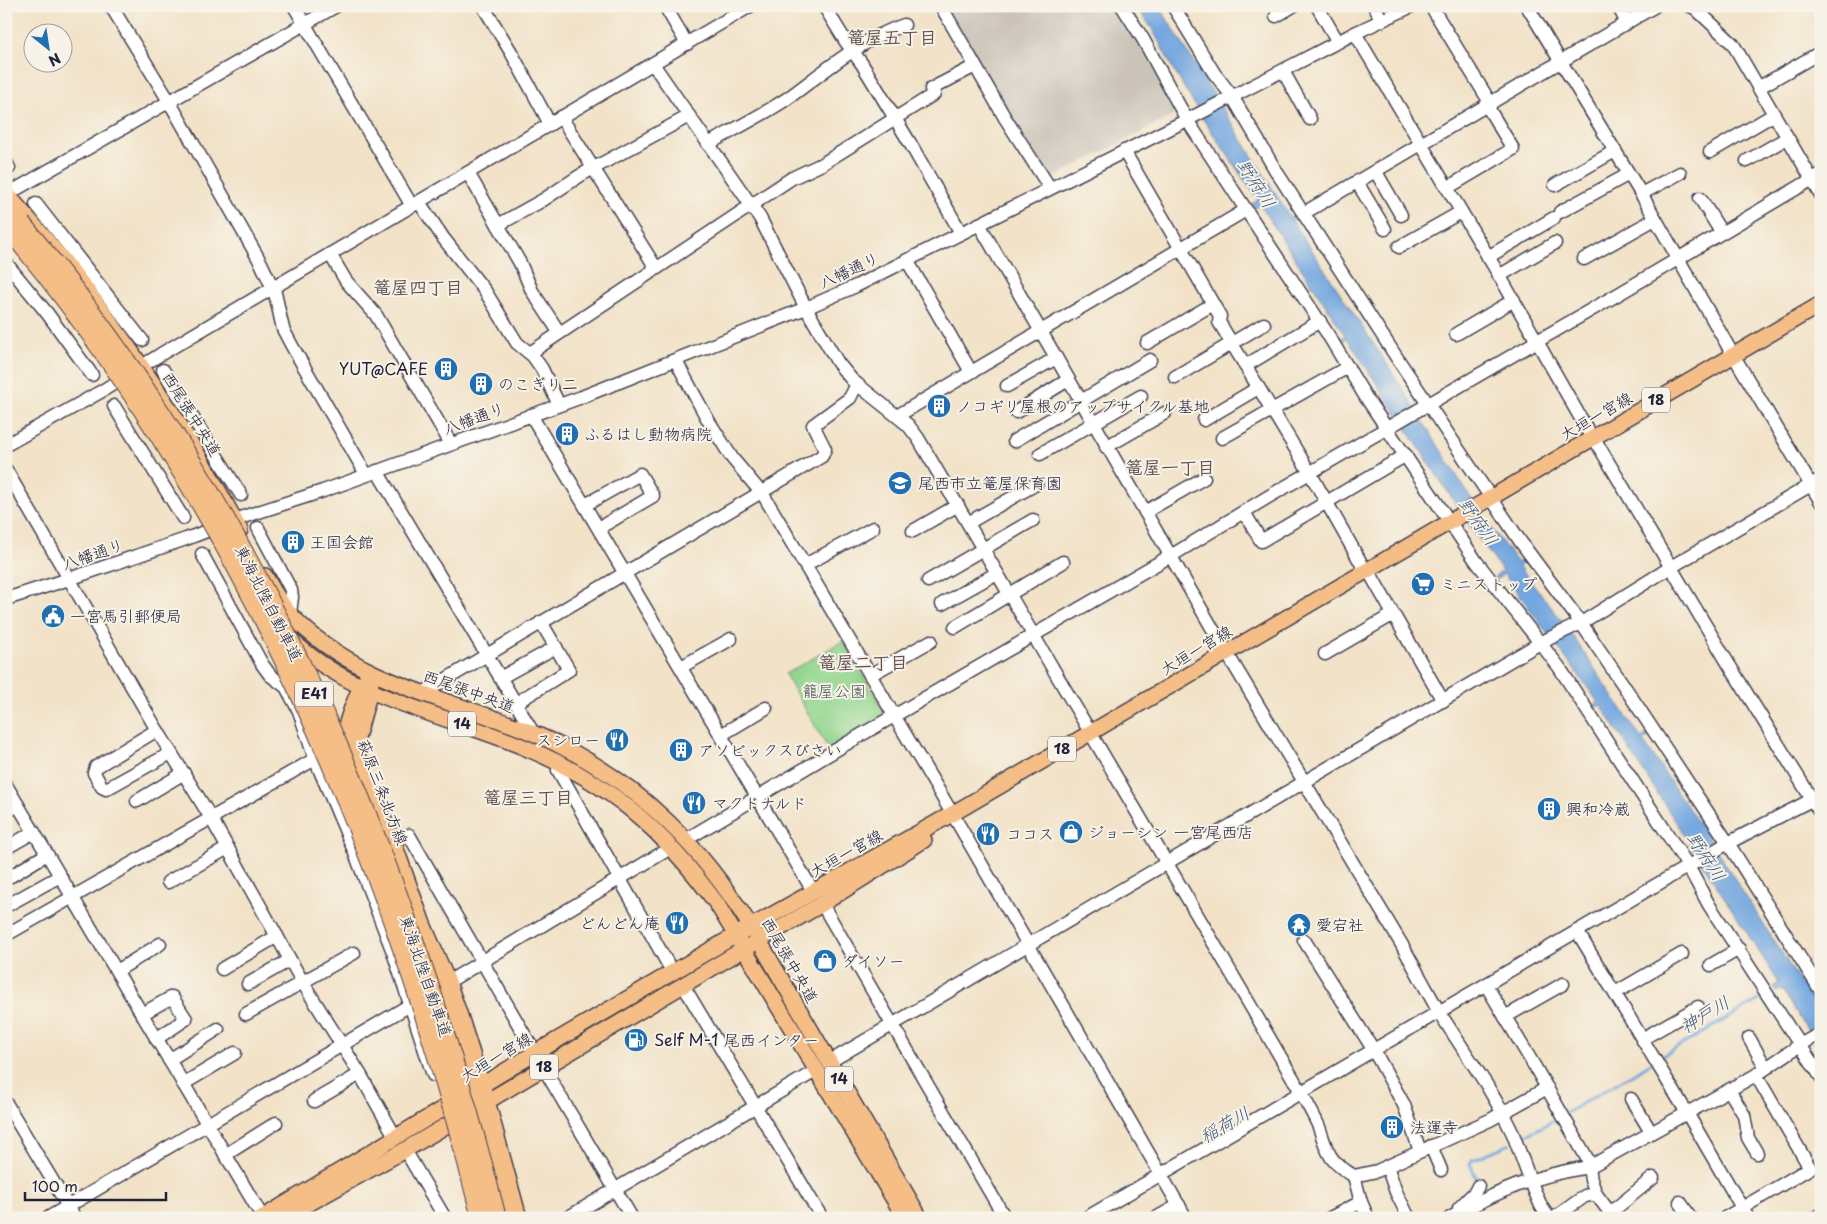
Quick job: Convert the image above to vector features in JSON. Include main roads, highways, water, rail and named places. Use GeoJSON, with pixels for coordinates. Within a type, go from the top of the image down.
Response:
{"type":"FeatureCollection","features":[{"type":"Feature","properties":{"kind":"highway","name":"東海北陸自動車道"},"geometry":{"type":"LineString","coordinates":[[7,197],[97,319],[175,433],[256,575],[298,661],[352,779],[404,910],[443,1024],[497,1218]]}},
{"type":"Feature","properties":{"kind":"highway","name":"東海北陸自動車道"},"geometry":{"type":"LineString","coordinates":[[6,227],[86,328],[167,448],[242,580],[289,676],[346,803],[387,907],[448,1091],[481,1218]]}},
{"type":"Feature","properties":{"kind":"main road","name":"西尾張中央道"},"geometry":{"type":"LineString","coordinates":[[7,197],[86,278],[190,442],[264,575],[290,614],[329,646],[372,673],[534,734],[580,756],[621,782],[662,815],[687,839],[723,884],[759,940],[823,1066],[905,1218]]}},
{"type":"Feature","properties":{"kind":"main road","name":"西尾張中央道"},"geometry":{"type":"LineString","coordinates":[[6,240],[53,309],[115,382],[159,463],[244,586],[272,621],[305,652],[365,689],[518,745],[591,780],[631,809],[672,848],[711,897],[823,1066],[920,1218]]}},
{"type":"Feature","properties":{"kind":"main road","name":"大垣一宮線"},"geometry":{"type":"LineString","coordinates":[[262,1218],[534,1053],[813,891],[954,817],[1736,359],[1821,304]]}},
{"type":"Feature","properties":{"kind":"main road","name":"大垣一宮線"},"geometry":{"type":"LineString","coordinates":[[1736,359],[1821,314]]}},
{"type":"Feature","properties":{"kind":"main road","name":"萩原三条北方線"},"geometry":{"type":"LineString","coordinates":[[372,673],[345,732],[345,748],[477,1088]]}},
{"type":"Feature","properties":{"kind":"main road","name":"萩原三条北方線"},"geometry":{"type":"LineString","coordinates":[[365,689],[357,731],[356,747],[359,762],[393,841],[423,924],[448,982],[477,1088],[519,1218]]}},
{"type":"Feature","properties":{"kind":"main road","name":"大垣一宮線"},"geometry":{"type":"LineString","coordinates":[[283,1218],[405,1150],[822,904],[954,817]]}},
{"type":"Feature","properties":{"kind":"main road","name":"萩原三条北方線"},"geometry":{"type":"LineString","coordinates":[[482,1104],[506,1218]]}},
{"type":"Feature","properties":{"kind":"water","name":"野府川"},"geometry":{"type":"Polygon","coordinates":[[[1136,6],[1159,6],[1290,217],[1297,213],[1299,216],[1292,220],[1394,375],[1484,519],[1518,563],[1527,557],[1528,559],[1519,566],[1566,626],[1641,738],[1651,732],[1653,734],[1643,741],[1719,854],[1821,1015],[1821,1046],[1810,1034],[1782,989],[1776,992],[1773,987],[1779,983],[1601,705],[1595,708],[1593,706],[1598,702],[1504,574],[1496,580],[1494,578],[1502,571],[1347,338],[1341,342],[1339,340],[1345,335],[1260,205],[1255,208],[1252,204],[1258,200],[1203,119],[1173,69],[1153,30],[1136,6]]]}},
{"type":"Feature","properties":{"kind":"waterway","name":"神戸川"},"geometry":{"type":"LineString","coordinates":[[1659,1058],[1764,997]]}},
{"type":"Feature","properties":{"kind":"waterway","name":"神戸川"},"geometry":{"type":"LineString","coordinates":[[1566,1113],[1651,1063]]}},
{"type":"Feature","properties":{"kind":"waterway","name":"神戸川"},"geometry":{"type":"LineString","coordinates":[[1518,1140],[1559,1117]]}},
{"type":"Feature","properties":{"kind":"waterway","name":"神戸川"},"geometry":{"type":"LineString","coordinates":[[1479,1184],[1470,1164],[1472,1160],[1510,1144]]}},
{"type":"Feature","properties":{"kind":"place","name":"YUT@CAFE"},"geometry":{"type":"Point","coordinates":[446,369]}},
{"type":"Feature","properties":{"kind":"place","name":"のこぎり二"},"geometry":{"type":"Point","coordinates":[481,384]}},
{"type":"Feature","properties":{"kind":"place","name":"ノコギリ屋根のアップサイクル基地"},"geometry":{"type":"Point","coordinates":[939,406]}},
{"type":"Feature","properties":{"kind":"place","name":"ふるはし動物病院"},"geometry":{"type":"Point","coordinates":[567,434]}},
{"type":"Feature","properties":{"kind":"place","name":"尾西市立篭屋保育園"},"geometry":{"type":"Point","coordinates":[900,483]}},
{"type":"Feature","properties":{"kind":"place","name":"王国会館"},"geometry":{"type":"Point","coordinates":[293,542]}},
{"type":"Feature","properties":{"kind":"place","name":"ミニストップ"},"geometry":{"type":"Point","coordinates":[1423,584]}},
{"type":"Feature","properties":{"kind":"place","name":"一宮馬引郵便局"},"geometry":{"type":"Point","coordinates":[53,616]}},
{"type":"Feature","properties":{"kind":"place","name":"スシロー"},"geometry":{"type":"Point","coordinates":[617,740]}},
{"type":"Feature","properties":{"kind":"place","name":"アソビックスびさい"},"geometry":{"type":"Point","coordinates":[681,750]}},
{"type":"Feature","properties":{"kind":"place","name":"マクドナルド"},"geometry":{"type":"Point","coordinates":[694,803]}},
{"type":"Feature","properties":{"kind":"place","name":"興和冷蔵"},"geometry":{"type":"Point","coordinates":[1549,809]}},
{"type":"Feature","properties":{"kind":"place","name":"ジョーシン 一宮尾西店"},"geometry":{"type":"Point","coordinates":[1071,832]}},
{"type":"Feature","properties":{"kind":"place","name":"ココス"},"geometry":{"type":"Point","coordinates":[988,834]}},
{"type":"Feature","properties":{"kind":"place","name":"どんどん庵"},"geometry":{"type":"Point","coordinates":[677,923]}},
{"type":"Feature","properties":{"kind":"place","name":"愛宕社"},"geometry":{"type":"Point","coordinates":[1299,925]}},
{"type":"Feature","properties":{"kind":"place","name":"ダイソー"},"geometry":{"type":"Point","coordinates":[825,961]}},
{"type":"Feature","properties":{"kind":"place","name":"Self M-1 尾西インター"},"geometry":{"type":"Point","coordinates":[636,1040]}},
{"type":"Feature","properties":{"kind":"place","name":"法運寺"},"geometry":{"type":"Point","coordinates":[1392,1127]}},
{"type":"Feature","properties":{"kind":"district","name":"篭屋五丁目"},"geometry":{"type":"Point","coordinates":[892,38]}},
{"type":"Feature","properties":{"kind":"district","name":"篭屋四丁目"},"geometry":{"type":"Point","coordinates":[418,288]}},
{"type":"Feature","properties":{"kind":"district","name":"篭屋一丁目"},"geometry":{"type":"Point","coordinates":[1170,468]}},
{"type":"Feature","properties":{"kind":"district","name":"篭屋二丁目"},"geometry":{"type":"Point","coordinates":[863,663]}},
{"type":"Feature","properties":{"kind":"district","name":"篭屋三丁目"},"geometry":{"type":"Point","coordinates":[528,798]}},
{"type":"Feature","properties":{"kind":"park label","name":"籠屋公園"},"geometry":{"type":"Point","coordinates":[834,691]}},
{"type":"Feature","properties":{"kind":"water label","name":"稲荷川"},"geometry":{"type":"Point","coordinates":[1225,1125]}}]}
